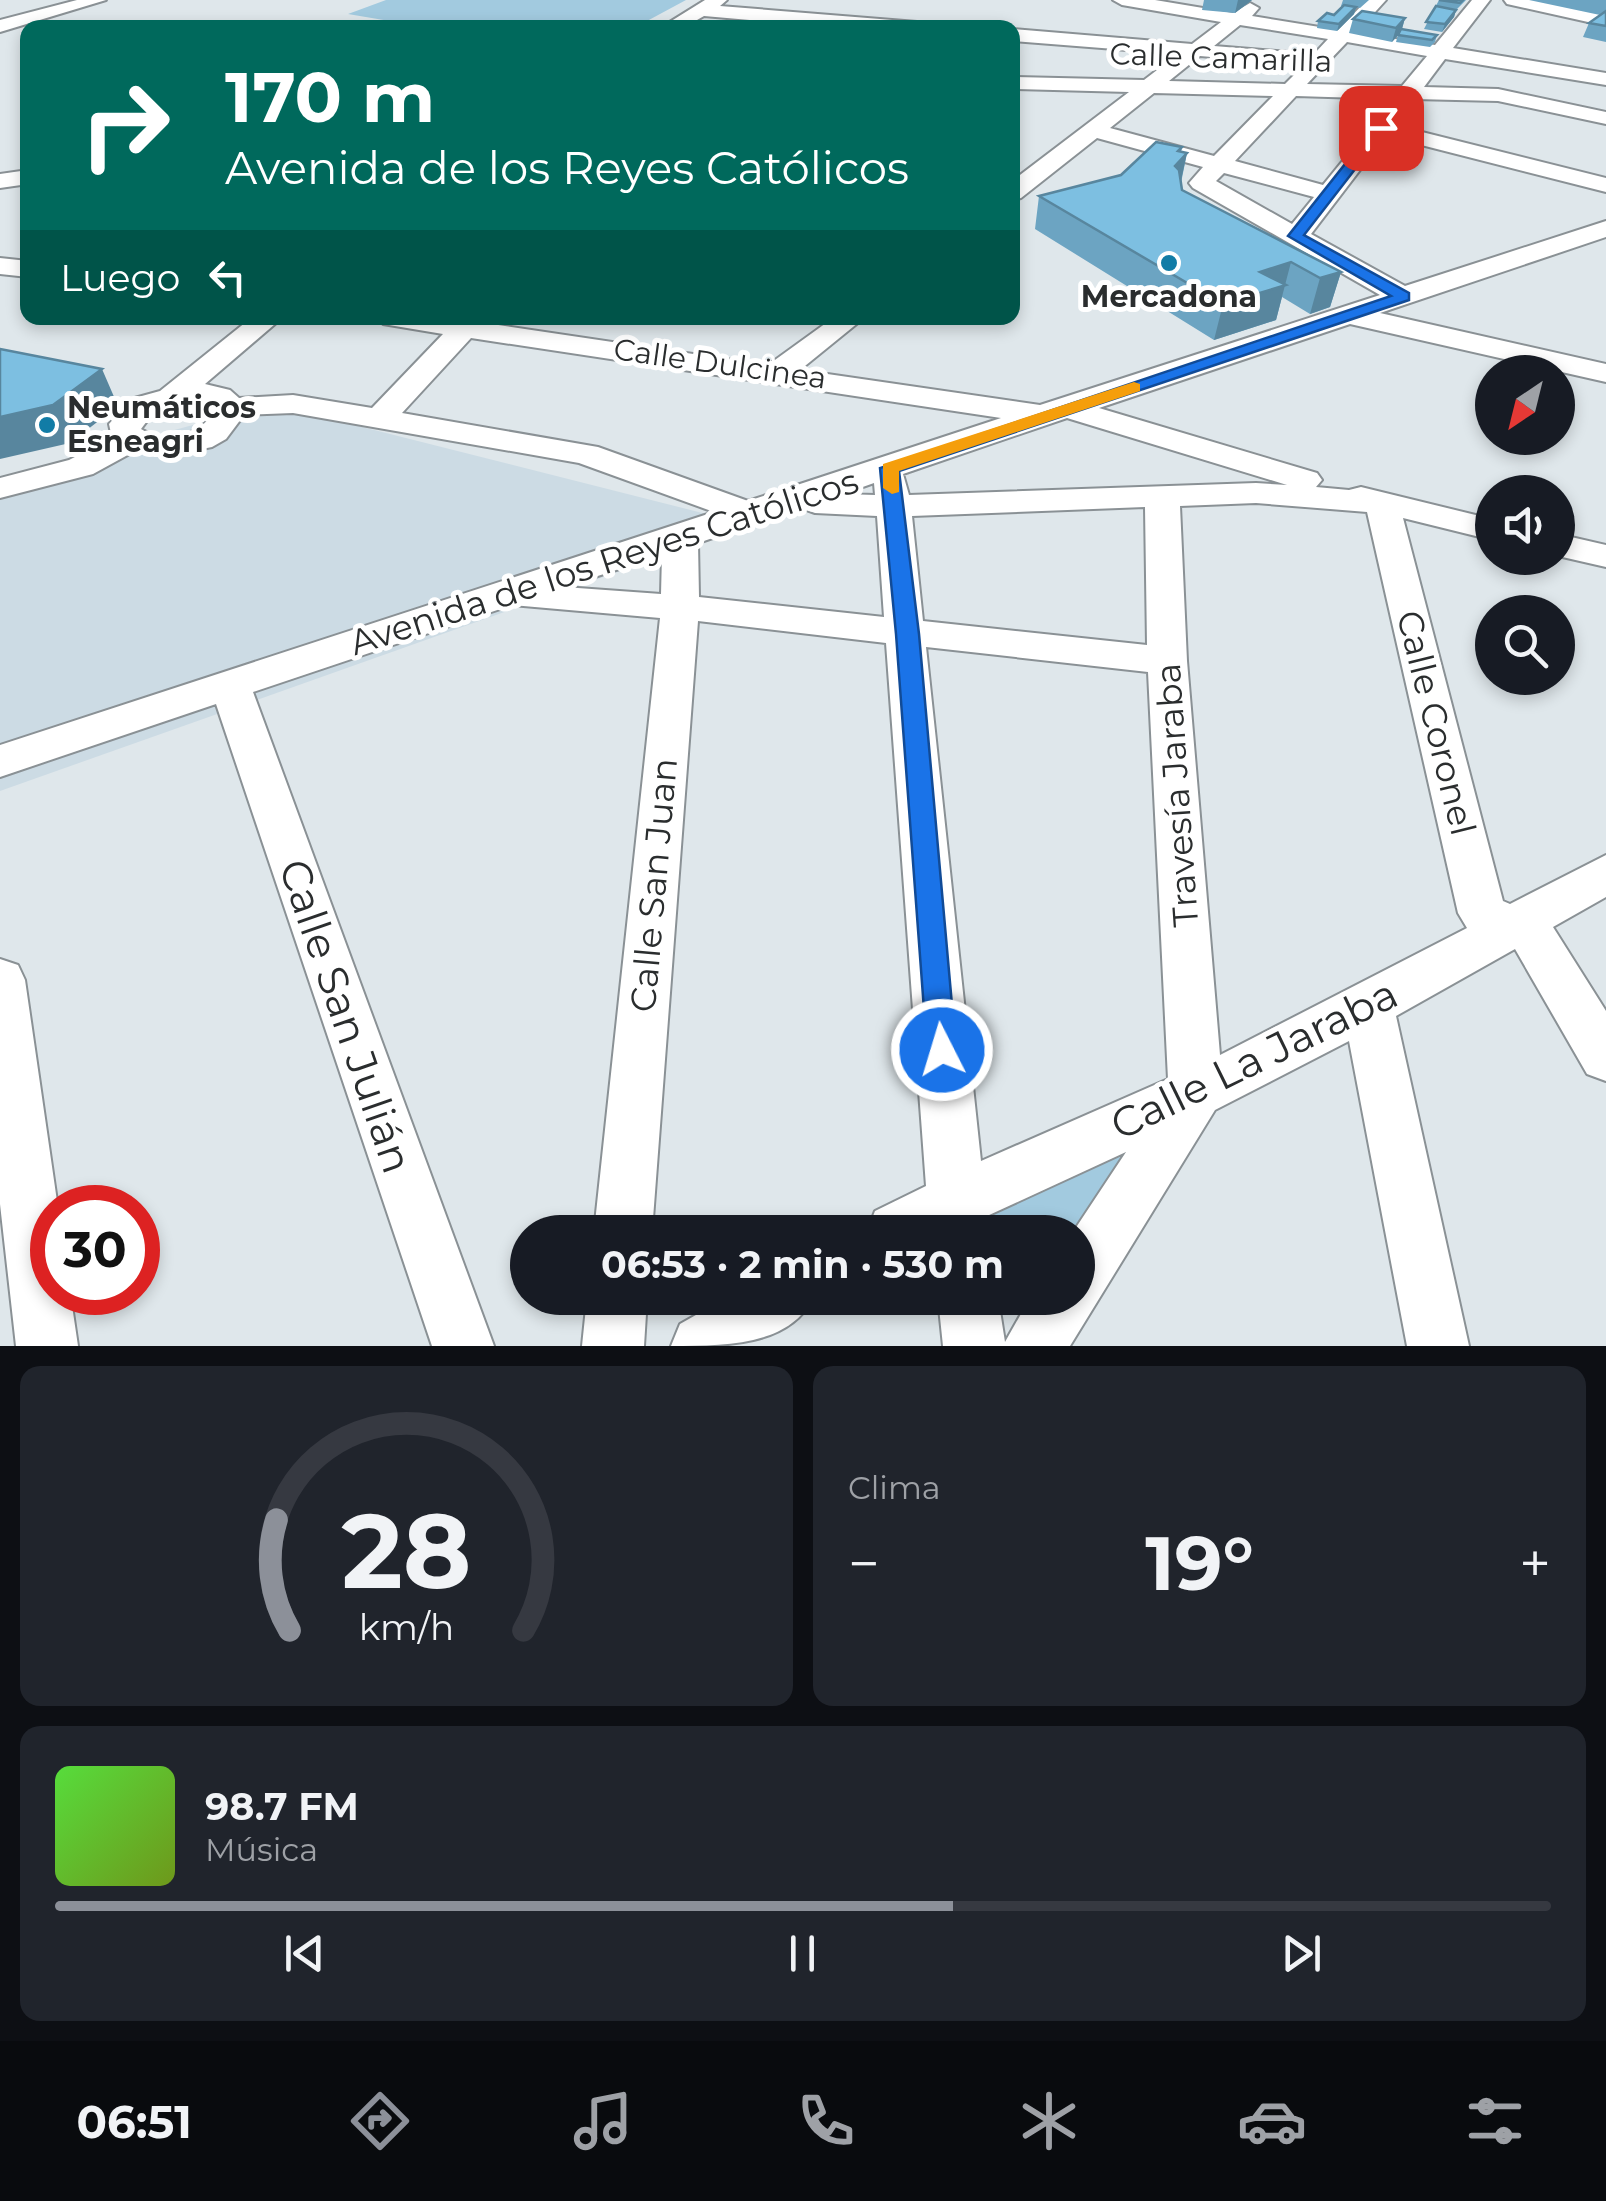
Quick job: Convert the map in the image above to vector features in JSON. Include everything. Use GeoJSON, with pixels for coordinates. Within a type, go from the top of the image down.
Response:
{"type":"FeatureCollection","features":[{"type":"Feature","properties":{"kind":"street"},"geometry":{"type":"LineString","coordinates":[[22,20],[97,0]]}},
{"type":"Feature","properties":{"kind":"street"},"geometry":{"type":"LineString","coordinates":[[685,20],[734,0]]}},
{"type":"Feature","properties":{"kind":"street"},"geometry":{"type":"LineString","coordinates":[[1122,0],[1606,79]]}},
{"type":"Feature","properties":{"kind":"street"},"geometry":{"type":"LineString","coordinates":[[1020,186],[1261,0]]}},
{"type":"Feature","properties":{"kind":"street"},"geometry":{"type":"LineString","coordinates":[[1377,0],[1201,183],[1404,297]]}},
{"type":"Feature","properties":{"kind":"street"},"geometry":{"type":"LineString","coordinates":[[1296,236],[1482,0]]}},
{"type":"Feature","properties":{"kind":"street"},"geometry":{"type":"LineString","coordinates":[[1514,0],[1605,20]]}},
{"type":"Feature","properties":{"kind":"street"},"geometry":{"type":"LineString","coordinates":[[711,7],[810,20]]}},
{"type":"Feature","properties":{"kind":"street"},"geometry":{"type":"LineString","coordinates":[[859,20],[884,8]]}},
{"type":"Feature","properties":{"kind":"street"},"geometry":{"type":"LineString","coordinates":[[1524,66],[1605,20]]}},
{"type":"Feature","properties":{"kind":"street"},"geometry":{"type":"LineString","coordinates":[[1020,38],[1061,55],[1197,50],[1319,60]]}},
{"type":"Feature","properties":{"kind":"street"},"geometry":{"type":"LineString","coordinates":[[1020,88],[1061,55]]}},
{"type":"Feature","properties":{"kind":"street","name":"Calle Camarilla"},"geometry":{"type":"LineString","coordinates":[[1020,78],[1061,55],[1148,86],[1498,96],[1605,118]]}},
{"type":"Feature","properties":{"kind":"street"},"geometry":{"type":"LineString","coordinates":[[1381,128],[1606,185]]}},
{"type":"Feature","properties":{"kind":"street"},"geometry":{"type":"LineString","coordinates":[[1092,130],[1330,194]]}},
{"type":"Feature","properties":{"kind":"street","name":"Avenida de los Reyes Católicos"},"geometry":{"type":"LineString","coordinates":[[0,761],[788,502],[892,487],[1058,412],[1606,229]]}},
{"type":"Feature","properties":{"kind":"street"},"geometry":{"type":"LineString","coordinates":[[1349,316],[1606,373]]}},
{"type":"Feature","properties":{"kind":"street"},"geometry":{"type":"LineString","coordinates":[[259,325],[174,394],[142,406],[131,415],[125,433],[132,440],[160,446],[194,441],[222,426],[231,409],[247,404],[293,404],[586,454],[752,514]]}},
{"type":"Feature","properties":{"kind":"street"},"geometry":{"type":"LineString","coordinates":[[379,420],[466,325]]}},
{"type":"Feature","properties":{"kind":"street","name":"Calle Dulcinea"},"geometry":{"type":"LineString","coordinates":[[488,325],[1058,412],[1382,503]]}},
{"type":"Feature","properties":{"kind":"street"},"geometry":{"type":"LineString","coordinates":[[778,372],[829,325]]}},
{"type":"Feature","properties":{"kind":"street"},"geometry":{"type":"LineString","coordinates":[[174,394],[219,396],[231,409]]}},
{"type":"Feature","properties":{"kind":"street"},"geometry":{"type":"LineString","coordinates":[[0,488],[80,467],[132,440]]}},
{"type":"Feature","properties":{"kind":"street"},"geometry":{"type":"LineString","coordinates":[[956,1215],[908,634],[892,487],[1162,496],[1256,493],[1382,503],[1475,525]]}},
{"type":"Feature","properties":{"kind":"street","name":"Travesía Jaraba"},"geometry":{"type":"LineString","coordinates":[[1162,496],[1168,661],[1196,1093]]}},
{"type":"Feature","properties":{"kind":"street","name":"Calle Coronel"},"geometry":{"type":"LineString","coordinates":[[1382,503],[1482,913],[1517,924],[1606,1057]]}},
{"type":"Feature","properties":{"kind":"street","name":"Calle San Juan"},"geometry":{"type":"LineString","coordinates":[[625,1215],[680,607],[680,538]]}},
{"type":"Feature","properties":{"kind":"street"},"geometry":{"type":"LineString","coordinates":[[1575,549],[1606,556]]}},
{"type":"Feature","properties":{"kind":"street"},"geometry":{"type":"LineString","coordinates":[[502,596],[680,607],[1168,661]]}},
{"type":"Feature","properties":{"kind":"street","name":"Calle San Julián"},"geometry":{"type":"LineString","coordinates":[[230,685],[463,1346]]}},
{"type":"Feature","properties":{"kind":"street","name":"Calle La Jaraba"},"geometry":{"type":"LineString","coordinates":[[958,1215],[1368,1005],[1606,874]]}},
{"type":"Feature","properties":{"kind":"street"},"geometry":{"type":"LineString","coordinates":[[0,980],[47,1346]]}},
{"type":"Feature","properties":{"kind":"street"},"geometry":{"type":"LineString","coordinates":[[1368,1005],[1438,1346]]}},
{"type":"Feature","properties":{"kind":"street"},"geometry":{"type":"LineString","coordinates":[[1095,1251],[1196,1093]]}},
{"type":"Feature","properties":{"kind":"street"},"geometry":{"type":"LineString","coordinates":[[613,1346],[616,1315]]}},
{"type":"Feature","properties":{"kind":"street"},"geometry":{"type":"LineString","coordinates":[[702,1346],[754,1315]]}},
{"type":"Feature","properties":{"kind":"street"},"geometry":{"type":"LineString","coordinates":[[970,1315],[974,1346]]}},
{"type":"Feature","properties":{"kind":"street"},"geometry":{"type":"LineString","coordinates":[[1034,1346],[1054,1315]]}},
{"type":"Feature","properties":{"kind":"shaded area"},"geometry":{"type":"Polygon","coordinates":[[[386,0],[686,0],[649,20],[384,20],[348,14],[386,0]]]}},
{"type":"Feature","properties":{"kind":"shaded area"},"geometry":{"type":"Polygon","coordinates":[[[271,404],[750,525],[0,791],[0,477],[271,404]]]}},
{"type":"Feature","properties":{"kind":"shaded area"},"geometry":{"type":"Polygon","coordinates":[[[1196,1093],[1095,1251],[1095,1215],[956,1215],[954,1200],[1196,1093]]]}},
{"type":"Feature","properties":{"kind":"building"},"geometry":{"type":"Polygon","coordinates":[[[1344,5],[1356,7],[1339,24],[1318,21],[1327,13],[1334,15],[1344,5]]]}},
{"type":"Feature","properties":{"kind":"building"},"geometry":{"type":"Polygon","coordinates":[[[1436,6],[1456,10],[1445,24],[1426,22],[1436,6]]]}},
{"type":"Feature","properties":{"kind":"building"},"geometry":{"type":"Polygon","coordinates":[[[1362,11],[1405,18],[1396,28],[1353,19],[1362,11]]]}},
{"type":"Feature","properties":{"kind":"building"},"geometry":{"type":"Polygon","coordinates":[[[1606,11],[1606,26],[1589,23],[1606,11]]]}},
{"type":"Feature","properties":{"kind":"building"},"geometry":{"type":"Polygon","coordinates":[[[1401,29],[1437,35],[1432,40],[1398,35],[1401,29]]]}},
{"type":"Feature","properties":{"kind":"building"},"geometry":{"type":"Polygon","coordinates":[[[1156,142],[1182,147],[1178,151],[1187,153],[1175,166],[1182,190],[1341,272],[1320,278],[1291,262],[1260,272],[1286,285],[1223,304],[1039,196],[1121,175],[1156,142]]]}},
{"type":"Feature","properties":{"kind":"building"},"geometry":{"type":"Polygon","coordinates":[[[0,349],[102,369],[53,405],[0,417],[0,349]]]}},
{"type":"Feature","properties":{"kind":"slow traffic"},"geometry":{"type":"LineString","coordinates":[[892,488],[890,468],[1134,387]]}},
{"type":"Feature","properties":{"kind":"place","name":"Mercadona"},"geometry":{"type":"Point","coordinates":[1169,263]}},
{"type":"Feature","properties":{"kind":"place","name":"Neumáticos Esneagri"},"geometry":{"type":"Point","coordinates":[47,425]}},
{"type":"Feature","properties":{"kind":"route"},"geometry":{"type":"LineString","coordinates":[[942,1050],[908,634],[890,468],[1404,297],[1296,236],[1381,128]]}}]}
